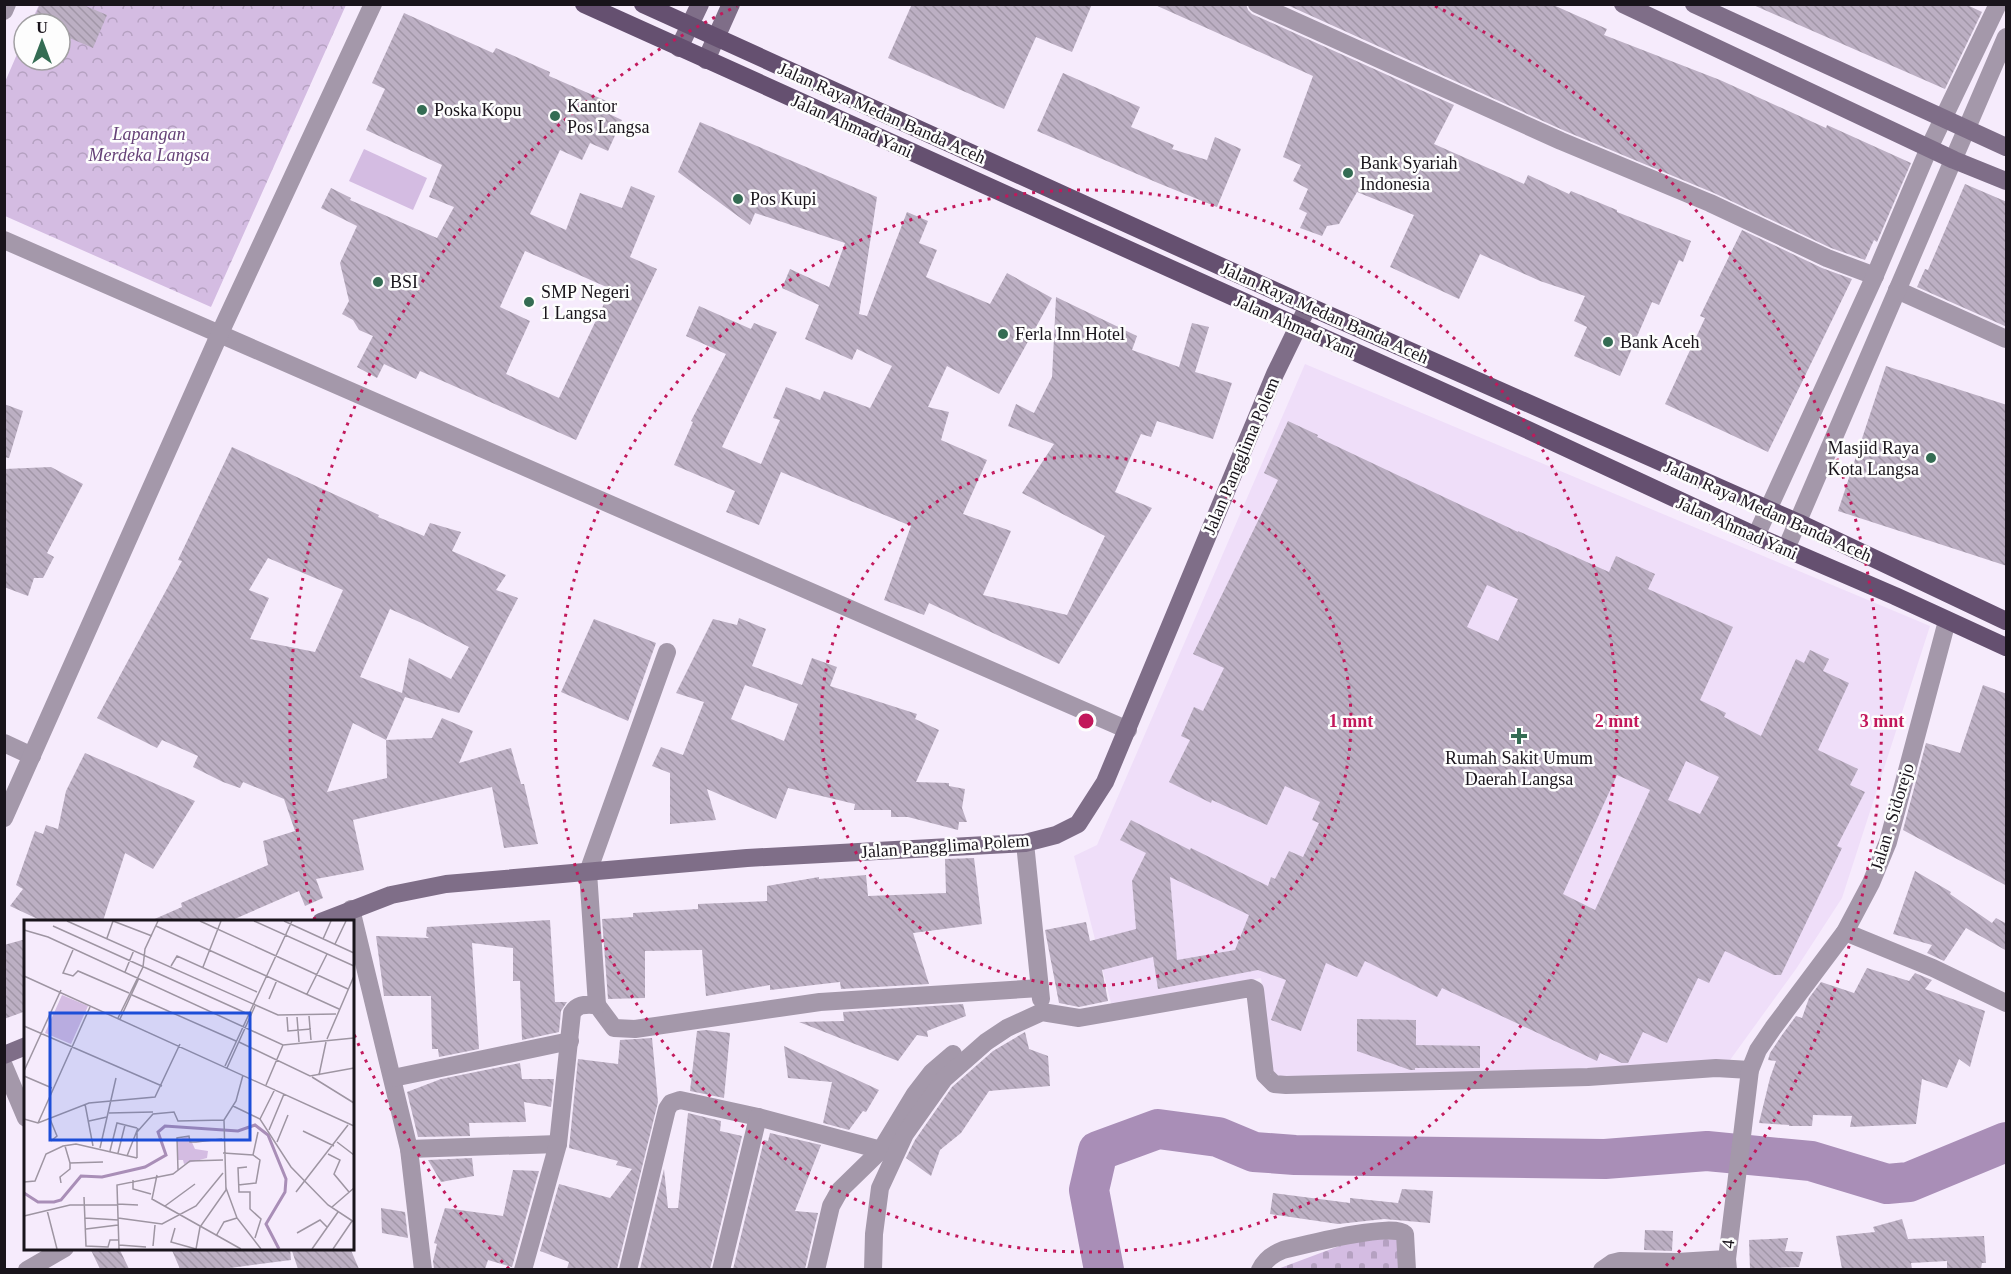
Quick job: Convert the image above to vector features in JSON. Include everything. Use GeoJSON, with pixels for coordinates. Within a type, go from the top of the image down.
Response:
{"type":"FeatureCollection","features":[{"type":"Feature","properties":{"kind":"main road","name":"Jalan Ahmad Yani"},"geometry":{"type":"LineString","coordinates":[[584,4],[1516,424],[1755,536],[2007,647]]}},
{"type":"Feature","properties":{"kind":"main road","name":"Jalan Raya Medan Banda Aceh"},"geometry":{"type":"LineString","coordinates":[[643,4],[1308,306],[1799,522],[2007,621]]}},
{"type":"Feature","properties":{"kind":"street"},"geometry":{"type":"LineString","coordinates":[[4,11],[7,4]]}},
{"type":"Feature","properties":{"kind":"street"},"geometry":{"type":"LineString","coordinates":[[4,818],[220,333],[373,4]]}},
{"type":"Feature","properties":{"kind":"street"},"geometry":{"type":"LineString","coordinates":[[679,48],[700,4]]}},
{"type":"Feature","properties":{"kind":"street"},"geometry":{"type":"LineString","coordinates":[[706,60],[731,4]]}},
{"type":"Feature","properties":{"kind":"street"},"geometry":{"type":"LineString","coordinates":[[1257,4],[1561,141],[1710,203],[1827,258],[1875,276]]}},
{"type":"Feature","properties":{"kind":"street"},"geometry":{"type":"LineString","coordinates":[[1623,4],[1954,160],[2007,181]]}},
{"type":"Feature","properties":{"kind":"street"},"geometry":{"type":"LineString","coordinates":[[1694,4],[2007,147]]}},
{"type":"Feature","properties":{"kind":"street"},"geometry":{"type":"LineString","coordinates":[[1755,536],[1875,276],[1993,6]]}},
{"type":"Feature","properties":{"kind":"street"},"geometry":{"type":"LineString","coordinates":[[1786,549],[2007,37]]}},
{"type":"Feature","properties":{"kind":"street"},"geometry":{"type":"LineString","coordinates":[[4,240],[1128,730]]}},
{"type":"Feature","properties":{"kind":"street"},"geometry":{"type":"LineString","coordinates":[[1897,290],[2007,339]]}},
{"type":"Feature","properties":{"kind":"street","name":"Jalan Pangglima Polem"},"geometry":{"type":"LineString","coordinates":[[324,920],[391,895],[446,884],[747,858],[1025,843],[1056,835],[1078,824],[1105,782],[1275,374],[1308,306]]}},
{"type":"Feature","properties":{"kind":"street","name":"Jalan . Sidorejo"},"geometry":{"type":"LineString","coordinates":[[1742,1124],[1750,1070],[1758,1050],[1845,932],[1871,883],[1888,842],[1947,621]]}},
{"type":"Feature","properties":{"kind":"street"},"geometry":{"type":"LineString","coordinates":[[667,652],[588,872],[597,1005],[614,1028],[635,1029],[820,1002],[1041,1000],[1079,1018],[1251,988],[1255,990],[1265,1075],[1274,1084],[1588,1077],[1716,1068],[1750,1070]]}},
{"type":"Feature","properties":{"kind":"street"},"geometry":{"type":"LineString","coordinates":[[4,744],[32,756]]}},
{"type":"Feature","properties":{"kind":"street"},"geometry":{"type":"LineString","coordinates":[[1025,843],[1041,1000]]}},
{"type":"Feature","properties":{"kind":"street"},"geometry":{"type":"LineString","coordinates":[[351,909],[354,920]]}},
{"type":"Feature","properties":{"kind":"street"},"geometry":{"type":"LineString","coordinates":[[354,921],[409,1149],[423,1269]]}},
{"type":"Feature","properties":{"kind":"street"},"geometry":{"type":"LineString","coordinates":[[1845,932],[1933,968],[2007,1004]]}},
{"type":"Feature","properties":{"kind":"street"},"geometry":{"type":"LineString","coordinates":[[816,1269],[831,1206],[840,1190],[881,1150],[915,1094],[932,1072],[960,1048],[1011,1015],[1041,1000]]}},
{"type":"Feature","properties":{"kind":"street"},"geometry":{"type":"LineString","coordinates":[[873,1269],[874,1234],[880,1188],[904,1134],[944,1079],[971,1054],[1041,1000]]}},
{"type":"Feature","properties":{"kind":"street"},"geometry":{"type":"LineString","coordinates":[[523,1269],[558,1144],[572,1013],[581,1005],[597,1005]]}},
{"type":"Feature","properties":{"kind":"street"},"geometry":{"type":"LineString","coordinates":[[393,1078],[570,1041]]}},
{"type":"Feature","properties":{"kind":"street"},"geometry":{"type":"LineString","coordinates":[[4,1055],[24,1047]]}},
{"type":"Feature","properties":{"kind":"street"},"geometry":{"type":"LineString","coordinates":[[4,1066],[24,1113]]}},
{"type":"Feature","properties":{"kind":"street"},"geometry":{"type":"LineString","coordinates":[[628,1269],[667,1109],[671,1103],[680,1100],[758,1117],[881,1150]]}},
{"type":"Feature","properties":{"kind":"street"},"geometry":{"type":"LineString","coordinates":[[721,1269],[758,1117]]}},
{"type":"Feature","properties":{"kind":"street","name":"4"},"geometry":{"type":"LineString","coordinates":[[1727,1264],[1742,1124]]}},
{"type":"Feature","properties":{"kind":"street"},"geometry":{"type":"LineString","coordinates":[[409,1149],[558,1144]]}},
{"type":"Feature","properties":{"kind":"street"},"geometry":{"type":"LineString","coordinates":[[1260,1269],[1263,1263],[1283,1250],[1368,1231],[1399,1230],[1405,1234],[1407,1269]]}},
{"type":"Feature","properties":{"kind":"street"},"geometry":{"type":"LineString","coordinates":[[27,1269],[61,1250]]}},
{"type":"Feature","properties":{"kind":"street"},"geometry":{"type":"LineString","coordinates":[[1602,1269],[1612,1263],[1620,1262],[1727,1264]]}},
{"type":"Feature","properties":{"kind":"shaded area","name":"Rumah Sakit Umum Daerah Langsa"},"geometry":{"type":"Polygon","coordinates":[[[1305,364],[1930,626],[1842,898],[1796,969],[1730,1060],[1645,1071],[1279,1078],[1272,1069],[1261,978],[1112,1007],[1074,856],[1097,845],[1305,364]]]}},
{"type":"Feature","properties":{"kind":"green space","name":"Lapangan Merdeka Langsa"},"geometry":{"type":"Polygon","coordinates":[[[39,5],[346,5],[211,307],[5,216],[5,82],[12,66],[12,72],[72,72],[72,12],[36,12],[39,5]]]}},
{"type":"Feature","properties":{"kind":"green space"},"geometry":{"type":"Polygon","coordinates":[[[364,149],[427,178],[413,210],[349,181],[364,149]]]}},
{"type":"Feature","properties":{"kind":"green space"},"geometry":{"type":"Polygon","coordinates":[[[1402,1235],[1403,1269],[1275,1270],[1358,1239],[1402,1235]]]}},
{"type":"Feature","properties":{"kind":"building"},"geometry":{"type":"Polygon","coordinates":[[[40,4],[81,4],[107,15],[93,48],[72,39],[72,12],[37,12],[40,4]]]}},
{"type":"Feature","properties":{"kind":"building"},"geometry":{"type":"Polygon","coordinates":[[[912,4],[1092,4],[1072,52],[1036,37],[1004,109],[888,58],[912,4]]]}},
{"type":"Feature","properties":{"kind":"building"},"geometry":{"type":"Polygon","coordinates":[[[1153,4],[1246,4],[1252,14],[1454,105],[1434,144],[1524,184],[1528,175],[1569,194],[1571,191],[1691,241],[1683,262],[1679,260],[1659,305],[1652,302],[1620,376],[1574,356],[1587,327],[1574,321],[1585,296],[1540,281],[1480,254],[1459,299],[1390,267],[1414,215],[1357,192],[1339,224],[1327,226],[1322,236],[1300,228],[1307,213],[1299,209],[1308,189],[1293,181],[1301,165],[1283,157],[1313,76],[1153,4]]]}},
{"type":"Feature","properties":{"kind":"building"},"geometry":{"type":"Polygon","coordinates":[[[1285,4],[1551,4],[1607,29],[1604,35],[1720,80],[1911,163],[1877,242],[1874,240],[1865,260],[1831,248],[1714,193],[1565,131],[1285,4]]]}},
{"type":"Feature","properties":{"kind":"building"},"geometry":{"type":"Polygon","coordinates":[[[1751,4],[1965,4],[1982,12],[1945,89],[1751,4]]]}},
{"type":"Feature","properties":{"kind":"building"},"geometry":{"type":"Polygon","coordinates":[[[404,13],[493,53],[496,48],[550,72],[549,76],[611,103],[607,113],[622,120],[608,151],[590,143],[582,160],[560,150],[530,214],[566,230],[580,193],[622,208],[631,186],[655,196],[630,257],[657,269],[576,440],[420,371],[416,379],[384,364],[377,378],[357,367],[373,336],[359,330],[353,320],[342,314],[349,301],[340,263],[357,226],[321,208],[331,188],[351,198],[350,200],[437,238],[454,207],[429,197],[442,165],[366,130],[385,89],[372,83],[404,13]],[[525,251],[500,307],[530,321],[506,374],[559,398],[611,289],[525,251]]]}},
{"type":"Feature","properties":{"kind":"building"},"geometry":{"type":"Polygon","coordinates":[[[1063,73],[1140,107],[1131,127],[1174,145],[1172,149],[1207,160],[1215,137],[1241,149],[1217,207],[1037,131],[1063,73]]]}},
{"type":"Feature","properties":{"kind":"building"},"geometry":{"type":"Polygon","coordinates":[[[700,122],[877,197],[859,314],[867,316],[907,212],[928,221],[919,243],[937,250],[926,277],[990,304],[1007,273],[1052,298],[999,394],[947,366],[928,407],[949,412],[941,440],[987,460],[963,514],[1011,531],[983,595],[1067,615],[1105,536],[1022,493],[1054,444],[1008,426],[1016,404],[1034,413],[1052,377],[1056,297],[1137,336],[1132,350],[1179,367],[1192,323],[1209,327],[1195,372],[1232,383],[1213,439],[1157,421],[1151,437],[1141,434],[1115,492],[1152,508],[1059,664],[929,603],[924,615],[884,600],[911,526],[781,472],[759,525],[726,512],[735,491],[674,465],[693,422],[691,421],[726,354],[686,336],[699,306],[751,329],[754,323],[777,332],[722,447],[761,464],[780,420],[773,418],[786,387],[820,400],[824,391],[870,408],[892,366],[857,349],[852,360],[805,339],[819,305],[782,288],[790,269],[829,287],[845,243],[755,213],[750,225],[678,172],[700,122]]]}},
{"type":"Feature","properties":{"kind":"building"},"geometry":{"type":"Polygon","coordinates":[[[1965,184],[2007,202],[2007,327],[1917,287],[1925,269],[1928,270],[1965,184]]]}},
{"type":"Feature","properties":{"kind":"building"},"geometry":{"type":"Polygon","coordinates":[[[1742,230],[1822,268],[1852,279],[1768,452],[1665,404],[1705,318],[1700,316],[1742,230]]]}},
{"type":"Feature","properties":{"kind":"building","name":"Masjid Raya Kota Langsa"},"geometry":{"type":"Polygon","coordinates":[[[1886,366],[2007,405],[2007,566],[1838,511],[1886,366]]]}},
{"type":"Feature","properties":{"kind":"building"},"geometry":{"type":"Polygon","coordinates":[[[4,404],[23,411],[9,458],[4,457],[4,404]]]}},
{"type":"Feature","properties":{"kind":"building","name":"Rumah Sakit Umum Daerah Langsa"},"geometry":{"type":"Polygon","coordinates":[[[1288,421],[1318,435],[1317,437],[1518,532],[1609,572],[1616,556],[1655,574],[1648,589],[1733,627],[1700,700],[1726,713],[1724,717],[1761,736],[1796,659],[1804,663],[1810,650],[1829,659],[1823,671],[1849,683],[1818,750],[1858,769],[1850,785],[1865,792],[1837,846],[1842,848],[1781,975],[1774,975],[1725,951],[1709,983],[1698,978],[1667,1043],[1643,1032],[1628,1063],[1622,1063],[1600,1053],[1597,1061],[1442,988],[1437,997],[1365,961],[1357,977],[1326,963],[1301,1031],[1271,1020],[1286,980],[1258,970],[1158,989],[1153,957],[1102,970],[1108,1001],[1079,1007],[1059,1003],[1045,930],[1086,922],[1090,941],[1136,929],[1132,881],[1146,853],[1120,840],[1131,820],[1268,886],[1271,877],[1275,879],[1289,851],[1303,857],[1319,823],[1312,820],[1320,802],[1285,786],[1267,825],[1212,800],[1211,803],[1169,782],[1190,740],[1181,736],[1194,707],[1203,711],[1224,668],[1193,654],[1278,480],[1264,473],[1288,421]],[[1487,585],[1467,627],[1498,641],[1518,599],[1487,585]],[[1686,761],[1668,800],[1700,814],[1719,777],[1686,761]],[[1617,775],[1563,894],[1595,910],[1650,790],[1617,775]],[[1170,877],[1177,960],[1235,950],[1249,915],[1170,877]]]}},
{"type":"Feature","properties":{"kind":"building"},"geometry":{"type":"Polygon","coordinates":[[[232,447],[379,515],[378,517],[424,536],[430,523],[461,532],[452,551],[506,575],[496,590],[518,598],[459,713],[405,697],[386,740],[432,738],[442,718],[473,731],[459,763],[511,748],[521,784],[524,784],[538,844],[504,848],[492,787],[353,820],[364,870],[316,879],[323,898],[305,906],[299,891],[232,920],[152,920],[182,907],[181,903],[268,865],[263,841],[295,831],[284,799],[243,782],[240,788],[223,782],[193,767],[198,756],[162,740],[157,748],[97,718],[182,561],[178,560],[232,447]],[[268,558],[249,590],[269,598],[250,639],[315,652],[343,590],[268,558]],[[390,609],[360,677],[402,693],[409,658],[451,679],[469,647],[390,609]],[[353,723],[327,792],[387,778],[386,740],[353,723]]]}},
{"type":"Feature","properties":{"kind":"building"},"geometry":{"type":"Polygon","coordinates":[[[51,467],[83,484],[47,553],[54,557],[43,578],[34,578],[28,596],[4,587],[4,469],[51,467]]]}},
{"type":"Feature","properties":{"kind":"building"},"geometry":{"type":"Polygon","coordinates":[[[739,618],[766,629],[752,666],[802,685],[812,658],[837,667],[830,686],[917,714],[915,719],[939,730],[916,782],[949,783],[949,786],[965,789],[962,808],[967,822],[959,822],[958,830],[908,817],[891,817],[891,810],[854,810],[855,804],[788,788],[776,819],[707,789],[716,820],[670,824],[670,773],[652,766],[661,747],[683,755],[704,702],[676,693],[713,619],[737,625],[739,618]],[[745,685],[731,719],[784,741],[798,704],[745,685]]]}},
{"type":"Feature","properties":{"kind":"building"},"geometry":{"type":"Polygon","coordinates":[[[594,619],[656,643],[628,721],[561,692],[594,619]]]}},
{"type":"Feature","properties":{"kind":"building"},"geometry":{"type":"Polygon","coordinates":[[[1983,685],[2007,694],[2007,886],[1903,830],[1926,743],[1960,753],[1983,685]]]}},
{"type":"Feature","properties":{"kind":"building"},"geometry":{"type":"Polygon","coordinates":[[[85,753],[195,801],[153,869],[125,853],[103,920],[40,920],[10,906],[23,889],[16,885],[35,831],[43,834],[46,825],[58,829],[66,791],[85,753]]]}},
{"type":"Feature","properties":{"kind":"building"},"geometry":{"type":"Polygon","coordinates":[[[974,858],[982,924],[913,933],[929,984],[841,989],[840,982],[770,990],[770,985],[706,996],[702,950],[645,951],[645,998],[608,999],[602,919],[633,917],[633,913],[698,909],[698,904],[767,901],[767,886],[819,877],[819,879],[866,875],[868,896],[946,893],[945,859],[974,858]]]}},
{"type":"Feature","properties":{"kind":"building"},"geometry":{"type":"Polygon","coordinates":[[[1915,871],[1951,892],[1950,894],[1992,923],[1996,918],[2007,924],[2007,951],[1966,928],[1944,961],[1927,953],[1932,945],[1893,934],[1915,871]]]}},
{"type":"Feature","properties":{"kind":"building"},"geometry":{"type":"Polygon","coordinates":[[[550,920],[555,1002],[567,1002],[561,1011],[559,1032],[522,1040],[520,981],[513,981],[513,948],[472,943],[479,1049],[439,1057],[438,1049],[432,1049],[431,996],[384,996],[376,936],[429,938],[426,936],[427,927],[550,920]]]}},
{"type":"Feature","properties":{"kind":"building"},"geometry":{"type":"Polygon","coordinates":[[[24,940],[24,1012],[4,1019],[4,945],[24,940]]]}},
{"type":"Feature","properties":{"kind":"building"},"geometry":{"type":"Polygon","coordinates":[[[1867,968],[1909,981],[1915,973],[1932,980],[1925,989],[1985,1011],[1970,1067],[1959,1059],[1947,1088],[1922,1079],[1916,1124],[1850,1127],[1852,1116],[1813,1115],[1812,1126],[1759,1123],[1776,1061],[1768,1060],[1782,1035],[1796,1016],[1802,1018],[1809,998],[1821,982],[1854,993],[1867,968]]]}},
{"type":"Feature","properties":{"kind":"building"},"geometry":{"type":"Polygon","coordinates":[[[963,1004],[966,1016],[927,1031],[928,1037],[917,1035],[898,1061],[799,1022],[844,1021],[843,1012],[963,1004]]]}},
{"type":"Feature","properties":{"kind":"building"},"geometry":{"type":"Polygon","coordinates":[[[1357,1019],[1416,1020],[1416,1045],[1480,1046],[1480,1068],[1415,1068],[1415,1070],[1410,1070],[1357,1051],[1357,1019]]]}},
{"type":"Feature","properties":{"kind":"building"},"geometry":{"type":"Polygon","coordinates":[[[697,1031],[730,1033],[724,1098],[690,1091],[697,1031]]]}},
{"type":"Feature","properties":{"kind":"building"},"geometry":{"type":"Polygon","coordinates":[[[1025,1032],[1029,1049],[1048,1056],[1050,1086],[989,1091],[961,1133],[940,1150],[931,1176],[906,1158],[915,1140],[952,1087],[993,1051],[1025,1032]]]}},
{"type":"Feature","properties":{"kind":"building"},"geometry":{"type":"Polygon","coordinates":[[[652,1038],[658,1102],[617,1269],[567,1269],[569,1262],[540,1251],[559,1184],[610,1198],[632,1169],[616,1165],[618,1161],[569,1148],[578,1059],[618,1064],[620,1040],[652,1038]]]}},
{"type":"Feature","properties":{"kind":"building"},"geometry":{"type":"Polygon","coordinates":[[[784,1046],[879,1090],[866,1112],[863,1111],[849,1130],[823,1123],[832,1082],[788,1078],[784,1046]]]}},
{"type":"Feature","properties":{"kind":"building"},"geometry":{"type":"Polygon","coordinates":[[[520,1063],[522,1079],[554,1079],[551,1107],[524,1102],[526,1122],[469,1123],[470,1136],[418,1137],[407,1092],[441,1079],[520,1063]]]}},
{"type":"Feature","properties":{"kind":"building"},"geometry":{"type":"Polygon","coordinates":[[[688,1113],[721,1121],[720,1131],[742,1136],[710,1269],[640,1269],[664,1169],[668,1208],[678,1208],[688,1113]]]}},
{"type":"Feature","properties":{"kind":"building"},"geometry":{"type":"Polygon","coordinates":[[[770,1133],[821,1145],[795,1211],[818,1213],[805,1269],[733,1269],[764,1140],[768,1141],[770,1133]]]}},
{"type":"Feature","properties":{"kind":"building"},"geometry":{"type":"Polygon","coordinates":[[[472,1158],[474,1176],[441,1182],[428,1160],[472,1158]]]}},
{"type":"Feature","properties":{"kind":"building"},"geometry":{"type":"Polygon","coordinates":[[[513,1170],[539,1171],[512,1267],[488,1260],[485,1269],[434,1269],[433,1261],[437,1244],[434,1243],[445,1208],[503,1216],[513,1170]]]}},
{"type":"Feature","properties":{"kind":"building"},"geometry":{"type":"Polygon","coordinates":[[[1402,1189],[1433,1191],[1430,1223],[1384,1219],[1338,1224],[1270,1214],[1273,1193],[1350,1203],[1350,1198],[1398,1203],[1402,1189]]]}},
{"type":"Feature","properties":{"kind":"building"},"geometry":{"type":"Polygon","coordinates":[[[381,1208],[405,1212],[408,1238],[382,1233],[381,1208]]]}},
{"type":"Feature","properties":{"kind":"building"},"geometry":{"type":"Polygon","coordinates":[[[1902,1219],[1908,1239],[1984,1236],[1986,1263],[1982,1263],[1981,1269],[1947,1269],[1947,1261],[1911,1263],[1912,1269],[1842,1269],[1836,1236],[1875,1232],[1873,1227],[1902,1219]]]}},
{"type":"Feature","properties":{"kind":"building"},"geometry":{"type":"Polygon","coordinates":[[[1645,1230],[1673,1231],[1672,1251],[1644,1250],[1645,1230]]]}},
{"type":"Feature","properties":{"kind":"building"},"geometry":{"type":"Polygon","coordinates":[[[1788,1238],[1785,1251],[1803,1252],[1799,1267],[1750,1269],[1749,1240],[1788,1238]]]}},
{"type":"Feature","properties":{"kind":"building"},"geometry":{"type":"Polygon","coordinates":[[[91,1250],[120,1250],[129,1269],[100,1269],[91,1250]]]}},
{"type":"Feature","properties":{"kind":"building"},"geometry":{"type":"Polygon","coordinates":[[[172,1250],[290,1250],[291,1260],[231,1269],[180,1269],[172,1250]]]}},
{"type":"Feature","properties":{"kind":"building"},"geometry":{"type":"Polygon","coordinates":[[[292,1250],[351,1250],[359,1269],[298,1269],[292,1250]]]}},
{"type":"Feature","properties":{"kind":"waterway"},"geometry":{"type":"LineString","coordinates":[[1104,1270],[1089,1190],[1098,1151],[1158,1129],[1218,1137],[1254,1152],[1295,1155],[1605,1159],[1707,1151],[1811,1161],[1887,1184],[1909,1182],[2006,1142]]}},
{"type":"Feature","properties":{"kind":"place","name":"Poska Kopu"},"geometry":{"type":"Point","coordinates":[422,110]}},
{"type":"Feature","properties":{"kind":"place","name":"Kantor Pos Langsa"},"geometry":{"type":"Point","coordinates":[555,116]}},
{"type":"Feature","properties":{"kind":"place","name":"Bank Syariah Indonesia"},"geometry":{"type":"Point","coordinates":[1348,173]}},
{"type":"Feature","properties":{"kind":"place","name":"Pos Kupi"},"geometry":{"type":"Point","coordinates":[738,199]}},
{"type":"Feature","properties":{"kind":"place","name":"BSI"},"geometry":{"type":"Point","coordinates":[378,282]}},
{"type":"Feature","properties":{"kind":"place","name":"SMP Negeri 1 Langsa"},"geometry":{"type":"Point","coordinates":[529,302]}},
{"type":"Feature","properties":{"kind":"place","name":"Ferla Inn Hotel"},"geometry":{"type":"Point","coordinates":[1003,334]}},
{"type":"Feature","properties":{"kind":"place","name":"Bank Aceh"},"geometry":{"type":"Point","coordinates":[1608,342]}},
{"type":"Feature","properties":{"kind":"place","name":"Masjid Raya Kota Langsa"},"geometry":{"type":"Point","coordinates":[1931,458]}},
{"type":"Feature","properties":{"kind":"place","name":"Rumah Sakit Umum Daerah Langsa"},"geometry":{"type":"Point","coordinates":[1519,736]}}]}
